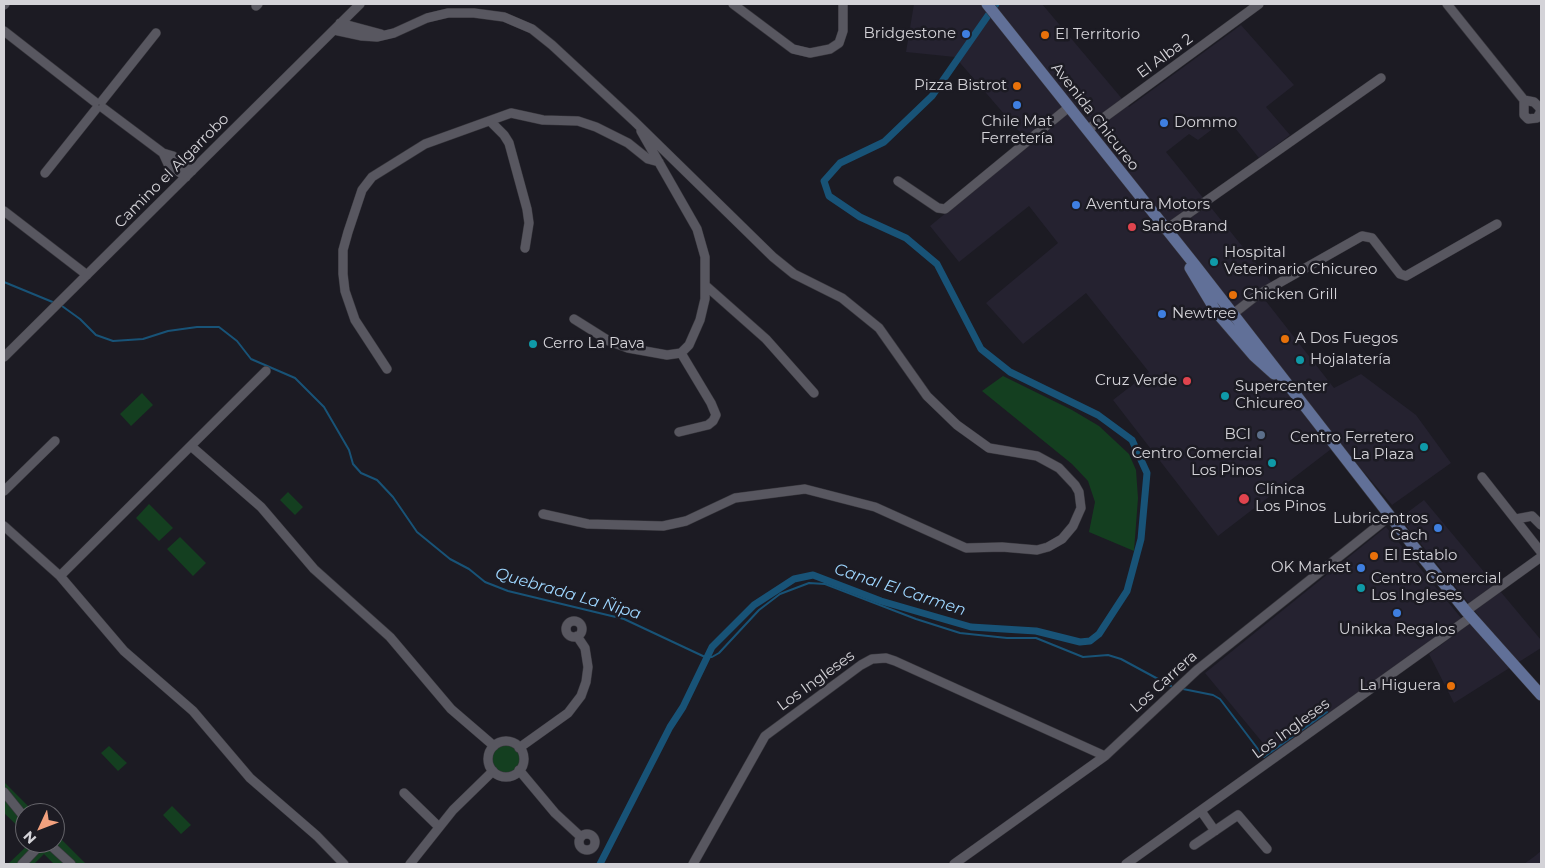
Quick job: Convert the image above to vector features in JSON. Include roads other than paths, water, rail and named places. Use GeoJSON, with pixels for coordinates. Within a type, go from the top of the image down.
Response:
{"type":"FeatureCollection","features":[{"type":"Feature","properties":{"kind":"main road","name":"Avenida Chicureo"},"geometry":{"type":"LineString","coordinates":[[990,8],[1233,314],[1390,516],[1469,614],[1541,695]]}},
{"type":"Feature","properties":{"kind":"main road","name":"Avenida Chicureo"},"geometry":{"type":"LineString","coordinates":[[1180,248],[1217,313],[1254,356],[1284,381]]}},
{"type":"Feature","properties":{"kind":"street","name":"Camino el Algarrobo"},"geometry":{"type":"LineString","coordinates":[[4,357],[359,4]]}},
{"type":"Feature","properties":{"kind":"street"},"geometry":{"type":"LineString","coordinates":[[733,4],[793,49],[810,53],[830,49],[839,43],[843,31],[843,4]]}},
{"type":"Feature","properties":{"kind":"street","name":"El Alba 2"},"geometry":{"type":"LineString","coordinates":[[1087,130],[1259,4]]}},
{"type":"Feature","properties":{"kind":"street"},"geometry":{"type":"LineString","coordinates":[[1447,4],[1524,100]]}},
{"type":"Feature","properties":{"kind":"street"},"geometry":{"type":"LineString","coordinates":[[337,27],[386,35],[427,18],[448,13],[484,14],[513,20],[543,37],[634,120],[773,257],[794,274],[842,298],[880,328],[927,396],[957,425],[989,448],[1037,456],[1059,468],[1079,492],[1081,508],[1073,526],[1062,539],[1048,547],[1030,550],[1002,547],[966,548],[874,507],[806,489],[735,498],[686,521],[663,526],[608,526],[543,514]]}},
{"type":"Feature","properties":{"kind":"street"},"geometry":{"type":"LineString","coordinates":[[4,31],[163,153],[174,156],[189,174]]}},
{"type":"Feature","properties":{"kind":"street"},"geometry":{"type":"LineString","coordinates":[[45,173],[156,33]]}},
{"type":"Feature","properties":{"kind":"street"},"geometry":{"type":"LineString","coordinates":[[1165,230],[1381,78]]}},
{"type":"Feature","properties":{"kind":"street"},"geometry":{"type":"LineString","coordinates":[[898,181],[938,208],[945,209],[1069,107]]}},
{"type":"Feature","properties":{"kind":"street"},"geometry":{"type":"LineString","coordinates":[[387,370],[355,320],[345,291],[343,274],[345,241],[362,190],[372,177],[416,148],[491,122],[511,113],[543,120],[578,121],[612,134],[634,147],[648,159],[659,162]]}},
{"type":"Feature","properties":{"kind":"street"},"geometry":{"type":"LineString","coordinates":[[574,319],[609,341],[628,348],[668,356],[681,353],[689,345],[700,320],[705,285],[705,257],[697,229],[634,120]]}},
{"type":"Feature","properties":{"kind":"street"},"geometry":{"type":"LineString","coordinates":[[491,122],[507,140],[527,208],[529,223],[525,248]]}},
{"type":"Feature","properties":{"kind":"street"},"geometry":{"type":"LineString","coordinates":[[4,211],[87,275]]}},
{"type":"Feature","properties":{"kind":"street"},"geometry":{"type":"LineString","coordinates":[[1233,314],[1256,296],[1362,236],[1372,238],[1400,274],[1406,276],[1497,224]]}},
{"type":"Feature","properties":{"kind":"street"},"geometry":{"type":"LineString","coordinates":[[705,285],[766,339],[814,393]]}},
{"type":"Feature","properties":{"kind":"street"},"geometry":{"type":"LineString","coordinates":[[679,432],[710,424],[716,416],[711,403],[681,353]]}},
{"type":"Feature","properties":{"kind":"street"},"geometry":{"type":"LineString","coordinates":[[60,576],[192,447],[266,371]]}},
{"type":"Feature","properties":{"kind":"street"},"geometry":{"type":"LineString","coordinates":[[4,490],[54,441]]}},
{"type":"Feature","properties":{"kind":"street"},"geometry":{"type":"LineString","coordinates":[[192,447],[261,507],[314,570],[390,637],[450,709],[494,746]]}},
{"type":"Feature","properties":{"kind":"street"},"geometry":{"type":"LineString","coordinates":[[1482,477],[1541,552]]}},
{"type":"Feature","properties":{"kind":"street","name":"Los Carrera"},"geometry":{"type":"LineString","coordinates":[[954,864],[1105,756],[1197,670],[1390,516]]}},
{"type":"Feature","properties":{"kind":"street"},"geometry":{"type":"LineString","coordinates":[[1516,519],[1532,516],[1541,525]]}},
{"type":"Feature","properties":{"kind":"street"},"geometry":{"type":"LineString","coordinates":[[4,526],[60,576],[116,642],[179,697],[210,728],[250,778],[317,836],[344,864]]}},
{"type":"Feature","properties":{"kind":"street","name":"Los Ingleses"},"geometry":{"type":"LineString","coordinates":[[1131,863],[1469,614],[1541,556]]}},
{"type":"Feature","properties":{"kind":"street"},"geometry":{"type":"LineString","coordinates":[[519,748],[568,714],[581,696],[586,682],[587,660],[585,648],[577,636]]}},
{"type":"Feature","properties":{"kind":"street","name":"Los Ingleses"},"geometry":{"type":"LineString","coordinates":[[693,864],[766,736],[872,659],[886,658],[895,661],[1105,756]]}},
{"type":"Feature","properties":{"kind":"street"},"geometry":{"type":"LineString","coordinates":[[504,742],[512,743],[519,748],[523,759],[519,770],[512,776],[504,777],[493,771],[488,760],[489,753],[494,746],[504,742]]}},
{"type":"Feature","properties":{"kind":"street"},"geometry":{"type":"LineString","coordinates":[[519,770],[561,819],[581,837]]}},
{"type":"Feature","properties":{"kind":"street"},"geometry":{"type":"LineString","coordinates":[[410,864],[439,827],[493,771]]}},
{"type":"Feature","properties":{"kind":"street"},"geometry":{"type":"LineString","coordinates":[[4,792],[15,806]]}},
{"type":"Feature","properties":{"kind":"street"},"geometry":{"type":"LineString","coordinates":[[404,793],[439,827]]}},
{"type":"Feature","properties":{"kind":"street"},"geometry":{"type":"LineString","coordinates":[[1200,811],[1215,831]]}},
{"type":"Feature","properties":{"kind":"street"},"geometry":{"type":"LineString","coordinates":[[1194,844],[1238,815],[1267,849]]}},
{"type":"Feature","properties":{"kind":"street"},"geometry":{"type":"LineString","coordinates":[[22,864],[32,853]]}},
{"type":"Feature","properties":{"kind":"street"},"geometry":{"type":"LineString","coordinates":[[59,853],[71,864]]}},
{"type":"Feature","properties":{"kind":"waterway","name":"Canal El Carmen"},"geometry":{"type":"LineString","coordinates":[[600,864],[670,727],[683,707],[712,647],[754,605],[794,579],[813,575],[881,601],[971,627],[1036,631],[1080,642],[1090,641],[1099,634],[1127,591],[1141,539],[1147,473],[1132,440],[1098,415],[1010,372],[981,349],[937,264],[906,238],[860,217],[829,196],[824,181],[840,163],[884,142],[932,96],[996,4]]}},
{"type":"Feature","properties":{"kind":"waterway","name":"Quebrada La Ñipa"},"geometry":{"type":"LineString","coordinates":[[4,282],[55,303]]}},
{"type":"Feature","properties":{"kind":"waterway","name":"Quebrada La Ñipa"},"geometry":{"type":"LineString","coordinates":[[62,306],[80,319],[96,335],[113,341],[143,339],[168,331],[197,327],[219,327],[237,341],[251,359],[295,378],[324,407],[349,450],[353,464],[361,473],[377,480],[393,497],[417,532],[450,559],[469,569],[485,582],[508,591],[624,619],[705,657],[712,657],[719,653],[759,610],[780,594],[809,583],[825,584],[916,619],[960,633],[1007,638],[1036,638],[1083,657],[1108,655],[1121,659],[1171,686]]}},
{"type":"Feature","properties":{"kind":"waterway","name":"Quebrada La Ñipa"},"geometry":{"type":"LineString","coordinates":[[1183,689],[1213,695],[1220,699],[1264,757],[1327,712]]}},
{"type":"Feature","properties":{"kind":"place","name":"Bridgestone"},"geometry":{"type":"Point","coordinates":[966,34]}},
{"type":"Feature","properties":{"kind":"place","name":"El Territorio"},"geometry":{"type":"Point","coordinates":[1045,35]}},
{"type":"Feature","properties":{"kind":"place","name":"Pizza Bistrot"},"geometry":{"type":"Point","coordinates":[1017,86]}},
{"type":"Feature","properties":{"kind":"place","name":"Chile Mat Ferretería"},"geometry":{"type":"Point","coordinates":[1017,105]}},
{"type":"Feature","properties":{"kind":"place","name":"Dommo"},"geometry":{"type":"Point","coordinates":[1164,123]}},
{"type":"Feature","properties":{"kind":"place","name":"Aventura Motors"},"geometry":{"type":"Point","coordinates":[1076,205]}},
{"type":"Feature","properties":{"kind":"place","name":"SalcoBrand"},"geometry":{"type":"Point","coordinates":[1132,227]}},
{"type":"Feature","properties":{"kind":"place","name":"Hospital Veterinario Chicureo"},"geometry":{"type":"Point","coordinates":[1214,262]}},
{"type":"Feature","properties":{"kind":"place","name":"Chicken Grill"},"geometry":{"type":"Point","coordinates":[1233,295]}},
{"type":"Feature","properties":{"kind":"place","name":"Newtree"},"geometry":{"type":"Point","coordinates":[1162,314]}},
{"type":"Feature","properties":{"kind":"place","name":"A Dos Fuegos"},"geometry":{"type":"Point","coordinates":[1285,339]}},
{"type":"Feature","properties":{"kind":"place","name":"Cerro La Pava"},"geometry":{"type":"Point","coordinates":[533,344]}},
{"type":"Feature","properties":{"kind":"place","name":"Hojalatería"},"geometry":{"type":"Point","coordinates":[1300,360]}},
{"type":"Feature","properties":{"kind":"place","name":"Cruz Verde"},"geometry":{"type":"Point","coordinates":[1187,381]}},
{"type":"Feature","properties":{"kind":"place","name":"Supercenter Chicureo"},"geometry":{"type":"Point","coordinates":[1225,396]}},
{"type":"Feature","properties":{"kind":"place","name":"BCI"},"geometry":{"type":"Point","coordinates":[1261,435]}},
{"type":"Feature","properties":{"kind":"place","name":"Centro Ferretero La Plaza"},"geometry":{"type":"Point","coordinates":[1424,447]}},
{"type":"Feature","properties":{"kind":"place","name":"Centro Comercial Los Pinos"},"geometry":{"type":"Point","coordinates":[1272,463]}},
{"type":"Feature","properties":{"kind":"place","name":"Clínica Los Pinos"},"geometry":{"type":"Point","coordinates":[1244,499]}},
{"type":"Feature","properties":{"kind":"place","name":"Lubricentros Cach"},"geometry":{"type":"Point","coordinates":[1438,528]}},
{"type":"Feature","properties":{"kind":"place","name":"El Establo"},"geometry":{"type":"Point","coordinates":[1374,556]}},
{"type":"Feature","properties":{"kind":"place","name":"OK Market"},"geometry":{"type":"Point","coordinates":[1361,568]}},
{"type":"Feature","properties":{"kind":"place","name":"Centro Comercial Los Ingleses"},"geometry":{"type":"Point","coordinates":[1361,588]}},
{"type":"Feature","properties":{"kind":"place","name":"Unikka Regalos"},"geometry":{"type":"Point","coordinates":[1397,613]}},
{"type":"Feature","properties":{"kind":"place","name":"La Higuera"},"geometry":{"type":"Point","coordinates":[1451,686]}}]}
